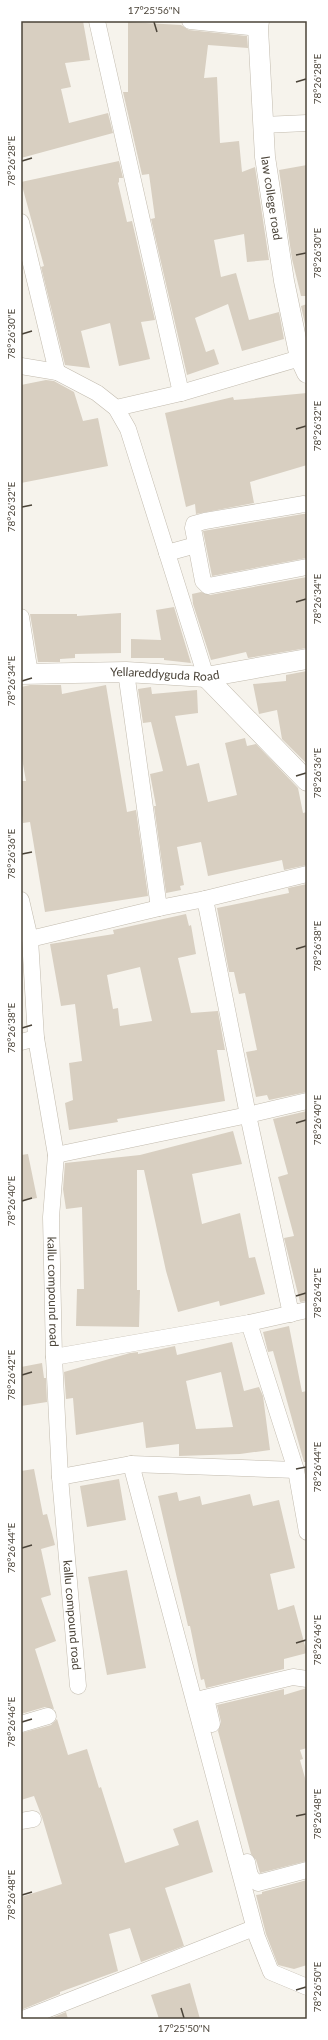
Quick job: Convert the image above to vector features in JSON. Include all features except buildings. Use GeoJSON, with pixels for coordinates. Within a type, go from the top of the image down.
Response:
{"type":"FeatureCollection","features":[{"type":"Feature","properties":{"kind":"street"},"geometry":{"type":"LineString","coordinates":[[97,21],[182,393]]}},
{"type":"Feature","properties":{"kind":"street"},"geometry":{"type":"LineString","coordinates":[[190,21],[258,24]]}},
{"type":"Feature","properties":{"kind":"street","name":"law college road"},"geometry":{"type":"LineString","coordinates":[[258,24],[265,157],[284,281],[304,365]]}},
{"type":"Feature","properties":{"kind":"street"},"geometry":{"type":"LineString","coordinates":[[263,125],[307,123]]}},
{"type":"Feature","properties":{"kind":"street"},"geometry":{"type":"LineString","coordinates":[[21,222],[57,372]]}},
{"type":"Feature","properties":{"kind":"street"},"geometry":{"type":"LineString","coordinates":[[116,408],[304,365]]}},
{"type":"Feature","properties":{"kind":"street"},"geometry":{"type":"LineString","coordinates":[[21,366],[57,372],[97,393],[116,408],[128,429],[206,677],[307,781]]}},
{"type":"Feature","properties":{"kind":"street"},"geometry":{"type":"LineString","coordinates":[[307,505],[304,504],[196,524],[193,528],[204,583],[208,586],[307,567]]}},
{"type":"Feature","properties":{"kind":"street"},"geometry":{"type":"LineString","coordinates":[[167,553],[196,545]]}},
{"type":"Feature","properties":{"kind":"street"},"geometry":{"type":"LineString","coordinates":[[176,583],[202,575]]}},
{"type":"Feature","properties":{"kind":"street"},"geometry":{"type":"LineString","coordinates":[[21,617],[25,674]]}},
{"type":"Feature","properties":{"kind":"street","name":"Yellareddyguda Road"},"geometry":{"type":"LineString","coordinates":[[25,674],[126,672],[206,677],[307,659]]}},
{"type":"Feature","properties":{"kind":"street"},"geometry":{"type":"LineString","coordinates":[[126,672],[159,908]]}},
{"type":"Feature","properties":{"kind":"street"},"geometry":{"type":"LineString","coordinates":[[30,939],[307,874]]}},
{"type":"Feature","properties":{"kind":"street"},"geometry":{"type":"LineString","coordinates":[[204,899],[248,1115],[291,1314]]}},
{"type":"Feature","properties":{"kind":"street","name":"kallu compound road"},"geometry":{"type":"LineString","coordinates":[[21,900],[30,939],[28,1040],[56,1155],[51,1217],[54,1357],[60,1477],[78,1686]]}},
{"type":"Feature","properties":{"kind":"street"},"geometry":{"type":"LineString","coordinates":[[56,1155],[248,1115],[307,1101]]}},
{"type":"Feature","properties":{"kind":"street"},"geometry":{"type":"LineString","coordinates":[[54,1357],[249,1323],[307,1310]]}},
{"type":"Feature","properties":{"kind":"street"},"geometry":{"type":"LineString","coordinates":[[249,1323],[296,1470],[307,1532]]}},
{"type":"Feature","properties":{"kind":"street"},"geometry":{"type":"LineString","coordinates":[[60,1477],[131,1464],[296,1470]]}},
{"type":"Feature","properties":{"kind":"street"},"geometry":{"type":"LineString","coordinates":[[131,1464],[252,1880],[258,1883],[307,1870]]}},
{"type":"Feature","properties":{"kind":"street"},"geometry":{"type":"LineString","coordinates":[[200,1699],[293,1677],[307,1679]]}},
{"type":"Feature","properties":{"kind":"street"},"geometry":{"type":"LineString","coordinates":[[200,1699],[254,1928],[271,1972],[307,1987]]}},
{"type":"Feature","properties":{"kind":"street"},"geometry":{"type":"LineString","coordinates":[[21,1724],[48,1716]]}},
{"type":"Feature","properties":{"kind":"street"},"geometry":{"type":"LineString","coordinates":[[23,2019],[254,1928]]}}]}
